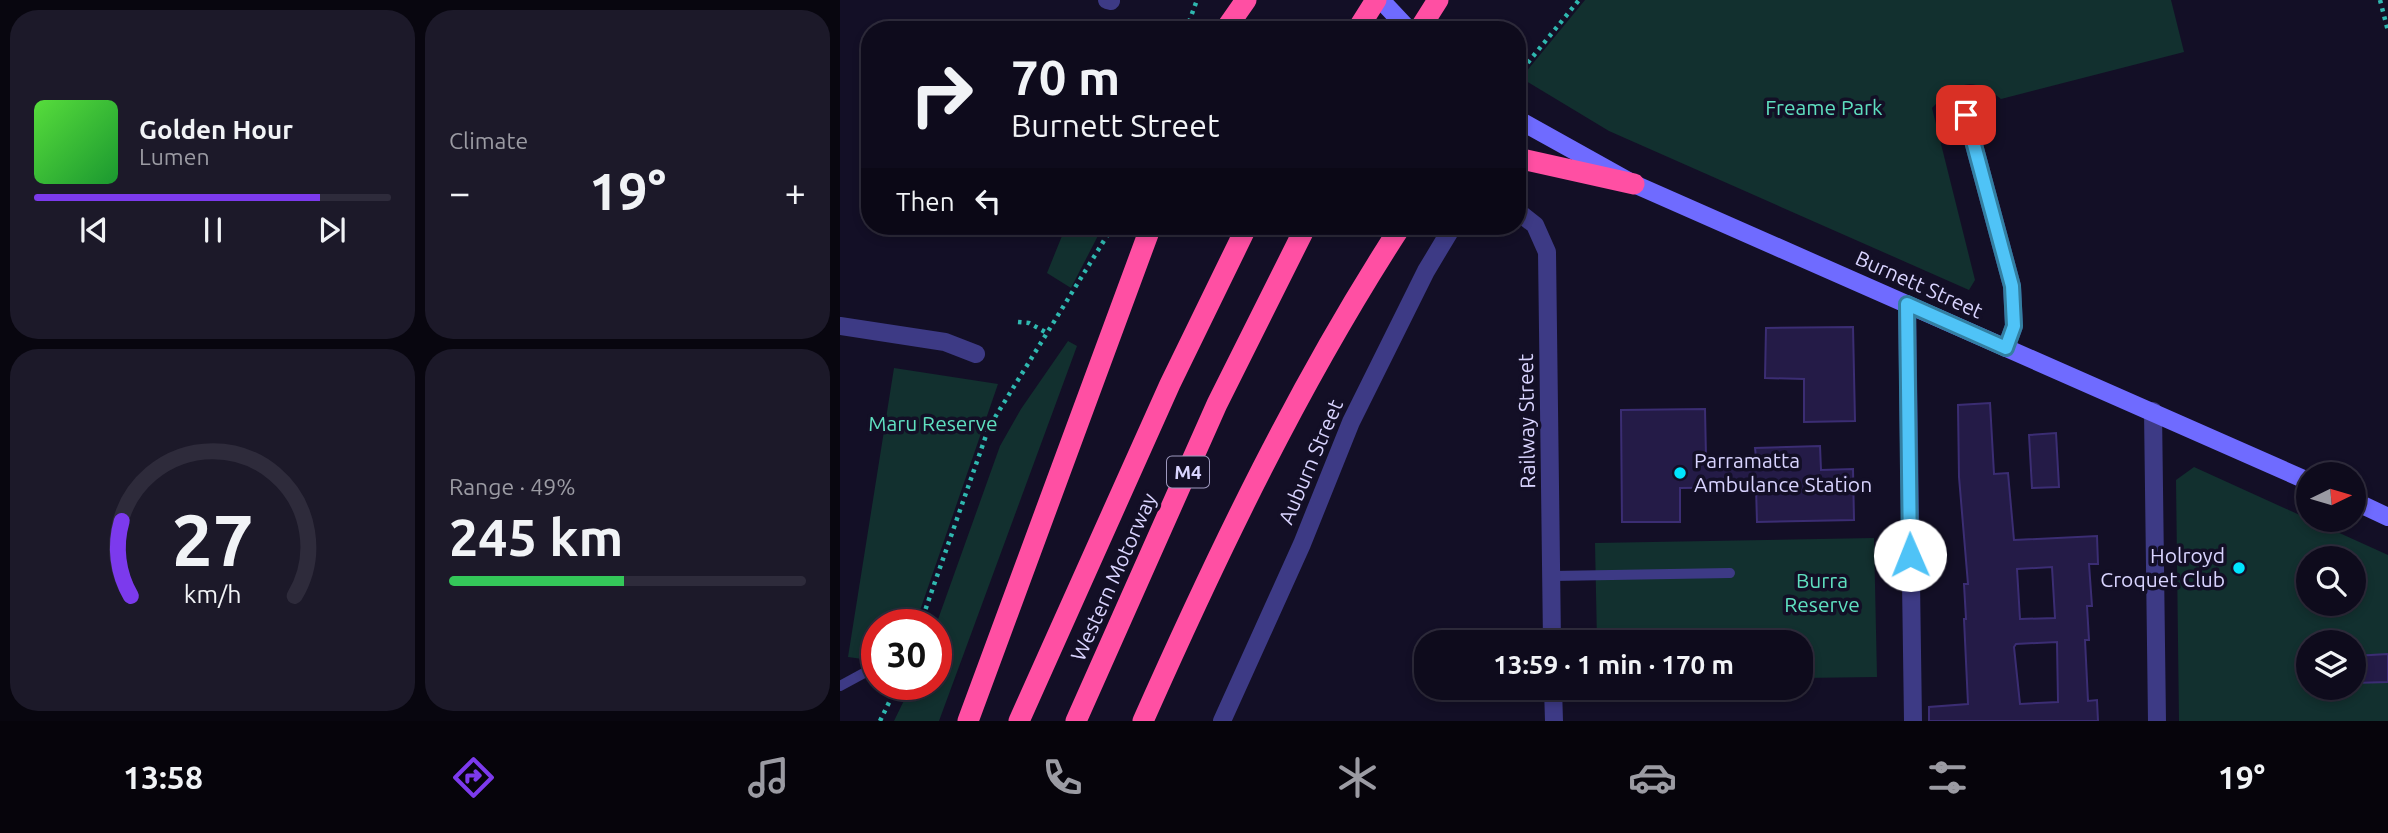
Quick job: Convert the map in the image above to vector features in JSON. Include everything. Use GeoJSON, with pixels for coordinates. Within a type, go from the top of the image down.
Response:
{"type":"FeatureCollection","features":[{"type":"Feature","properties":{"kind":"highway"},"geometry":{"type":"LineString","coordinates":[[1225,21],[1230,0]]}},
{"type":"Feature","properties":{"kind":"highway"},"geometry":{"type":"LineString","coordinates":[[1230,21],[1246,0]]}},
{"type":"Feature","properties":{"kind":"highway"},"geometry":{"type":"LineString","coordinates":[[1363,21],[1376,0]]}},
{"type":"Feature","properties":{"kind":"highway"},"geometry":{"type":"LineString","coordinates":[[1425,21],[1438,0]]}},
{"type":"Feature","properties":{"kind":"highway"},"geometry":{"type":"LineString","coordinates":[[1526,160],[1634,184]]}},
{"type":"Feature","properties":{"kind":"highway"},"geometry":{"type":"LineString","coordinates":[[968,721],[1148,235]]}},
{"type":"Feature","properties":{"kind":"highway","name":"Western Motorway"},"geometry":{"type":"LineString","coordinates":[[1019,721],[1170,384],[1243,235]]}},
{"type":"Feature","properties":{"kind":"highway","name":"Western Motorway"},"geometry":{"type":"LineString","coordinates":[[1076,721],[1217,404],[1302,235]]}},
{"type":"Feature","properties":{"kind":"highway"},"geometry":{"type":"LineString","coordinates":[[1143,721],[1215,560],[1271,447],[1329,343],[1396,235]]}},
{"type":"Feature","properties":{"kind":"main road"},"geometry":{"type":"LineString","coordinates":[[1381,0],[1401,21]]}},
{"type":"Feature","properties":{"kind":"main road","name":"Burnett Street"},"geometry":{"type":"LineString","coordinates":[[1526,124],[1634,184],[2296,476]]}},
{"type":"Feature","properties":{"kind":"main road"},"geometry":{"type":"LineString","coordinates":[[2366,507],[2388,517]]}},
{"type":"Feature","properties":{"kind":"street"},"geometry":{"type":"LineString","coordinates":[[1966,115],[2012,286],[2014,326],[2006,348]]}},
{"type":"Feature","properties":{"kind":"street","name":"Railway Street"},"geometry":{"type":"LineString","coordinates":[[1526,218],[1535,225],[1547,252],[1552,630]]}},
{"type":"Feature","properties":{"kind":"street","name":"Auburn Street"},"geometry":{"type":"LineString","coordinates":[[1222,721],[1302,544],[1351,422],[1426,271],[1448,235]]}},
{"type":"Feature","properties":{"kind":"street"},"geometry":{"type":"LineString","coordinates":[[1907,304],[1913,721]]}},
{"type":"Feature","properties":{"kind":"street"},"geometry":{"type":"LineString","coordinates":[[840,326],[945,342],[976,354]]}},
{"type":"Feature","properties":{"kind":"street"},"geometry":{"type":"LineString","coordinates":[[2152,411],[2157,721]]}},
{"type":"Feature","properties":{"kind":"street"},"geometry":{"type":"LineString","coordinates":[[1553,700],[1554,721]]}},
{"type":"Feature","properties":{"kind":"lane"},"geometry":{"type":"LineString","coordinates":[[1552,576],[1730,573]]}},
{"type":"Feature","properties":{"kind":"lane"},"geometry":{"type":"LineString","coordinates":[[840,686],[861,675]]}},
{"type":"Feature","properties":{"kind":"path"},"geometry":{"type":"LineString","coordinates":[[1189,21],[1197,0]]}},
{"type":"Feature","properties":{"kind":"path"},"geometry":{"type":"LineString","coordinates":[[1526,65],[1579,0]]}},
{"type":"Feature","properties":{"kind":"path"},"geometry":{"type":"LineString","coordinates":[[2380,0],[2388,31]]}},
{"type":"Feature","properties":{"kind":"path"},"geometry":{"type":"LineString","coordinates":[[926,609],[989,426],[1107,235]]}},
{"type":"Feature","properties":{"kind":"path"},"geometry":{"type":"LineString","coordinates":[[1018,322],[1028,323],[1047,333]]}},
{"type":"Feature","properties":{"kind":"path"},"geometry":{"type":"LineString","coordinates":[[880,721],[890,700]]}},
{"type":"Feature","properties":{"kind":"green space","name":"Freame Park"},"geometry":{"type":"Polygon","coordinates":[[[1585,0],[2171,0],[2184,52],[2001,99],[1982,87],[1965,85],[1949,92],[1932,108],[1975,280],[1969,290],[1609,131],[1526,81],[1526,72],[1585,0]]]}},
{"type":"Feature","properties":{"kind":"green space"},"geometry":{"type":"Polygon","coordinates":[[[1062,235],[1098,235],[1071,288],[1047,273],[1062,235]]]}},
{"type":"Feature","properties":{"kind":"green space"},"geometry":{"type":"Polygon","coordinates":[[[1068,341],[1077,346],[952,686],[952,609],[942,609],[1000,446],[1021,409],[1068,341]]]}},
{"type":"Feature","properties":{"kind":"green space","name":"Maru Reserve"},"geometry":{"type":"Polygon","coordinates":[[[894,368],[998,384],[921,609],[861,609],[861,659],[848,657],[894,368]]]}},
{"type":"Feature","properties":{"kind":"green space"},"geometry":{"type":"Polygon","coordinates":[[[2194,467],[2296,513],[2296,532],[2337,532],[2388,555],[2388,721],[2179,721],[2176,480],[2194,467]]]}},
{"type":"Feature","properties":{"kind":"green space","name":"Burra Reserve"},"geometry":{"type":"Polygon","coordinates":[[[1874,538],[1877,677],[1813,678],[1813,630],[1597,630],[1595,543],[1874,538]]]}},
{"type":"Feature","properties":{"kind":"green space"},"geometry":{"type":"Polygon","coordinates":[[[904,700],[947,700],[939,721],[894,721],[904,700]]]}},
{"type":"Feature","properties":{"kind":"building"},"geometry":{"type":"Polygon","coordinates":[[[1853,327],[1855,421],[1804,422],[1804,379],[1765,378],[1766,328],[1853,327]]]}},
{"type":"Feature","properties":{"kind":"building"},"geometry":{"type":"Polygon","coordinates":[[[1990,403],[1994,474],[2008,473],[2014,540],[2097,536],[2098,564],[2089,564],[2092,606],[2087,606],[2089,640],[2085,640],[2088,701],[2097,700],[2098,721],[1929,721],[1929,707],[1968,704],[1964,584],[1968,584],[1959,477],[1958,405],[1990,403]],[[2052,567],[2017,569],[2020,619],[2055,618],[2052,567]],[[2057,642],[2016,644],[2014,647],[2020,704],[2058,702],[2057,642]]]}},
{"type":"Feature","properties":{"kind":"building"},"geometry":{"type":"Polygon","coordinates":[[[1705,409],[1706,458],[1756,457],[1755,448],[1820,446],[1821,470],[1853,469],[1854,520],[1757,522],[1756,487],[1680,488],[1680,522],[1622,522],[1621,410],[1705,409]]]}},
{"type":"Feature","properties":{"kind":"building"},"geometry":{"type":"Polygon","coordinates":[[[2056,433],[2059,487],[2032,488],[2029,435],[2056,433]]]}},
{"type":"Feature","properties":{"kind":"building"},"geometry":{"type":"Polygon","coordinates":[[[2388,654],[2388,682],[2366,683],[2366,655],[2388,654]]]}},
{"type":"Feature","properties":{"kind":"place","name":"Parramatta Ambulance Station"},"geometry":{"type":"Point","coordinates":[1680,473]}},
{"type":"Feature","properties":{"kind":"place","name":"Holroyd Croquet Club"},"geometry":{"type":"Point","coordinates":[2239,568]}},
{"type":"Feature","properties":{"kind":"route"},"geometry":{"type":"LineString","coordinates":[[1910,555],[1907,304],[2006,348],[2014,326],[2015,302],[2012,286],[1966,115]]}}]}
